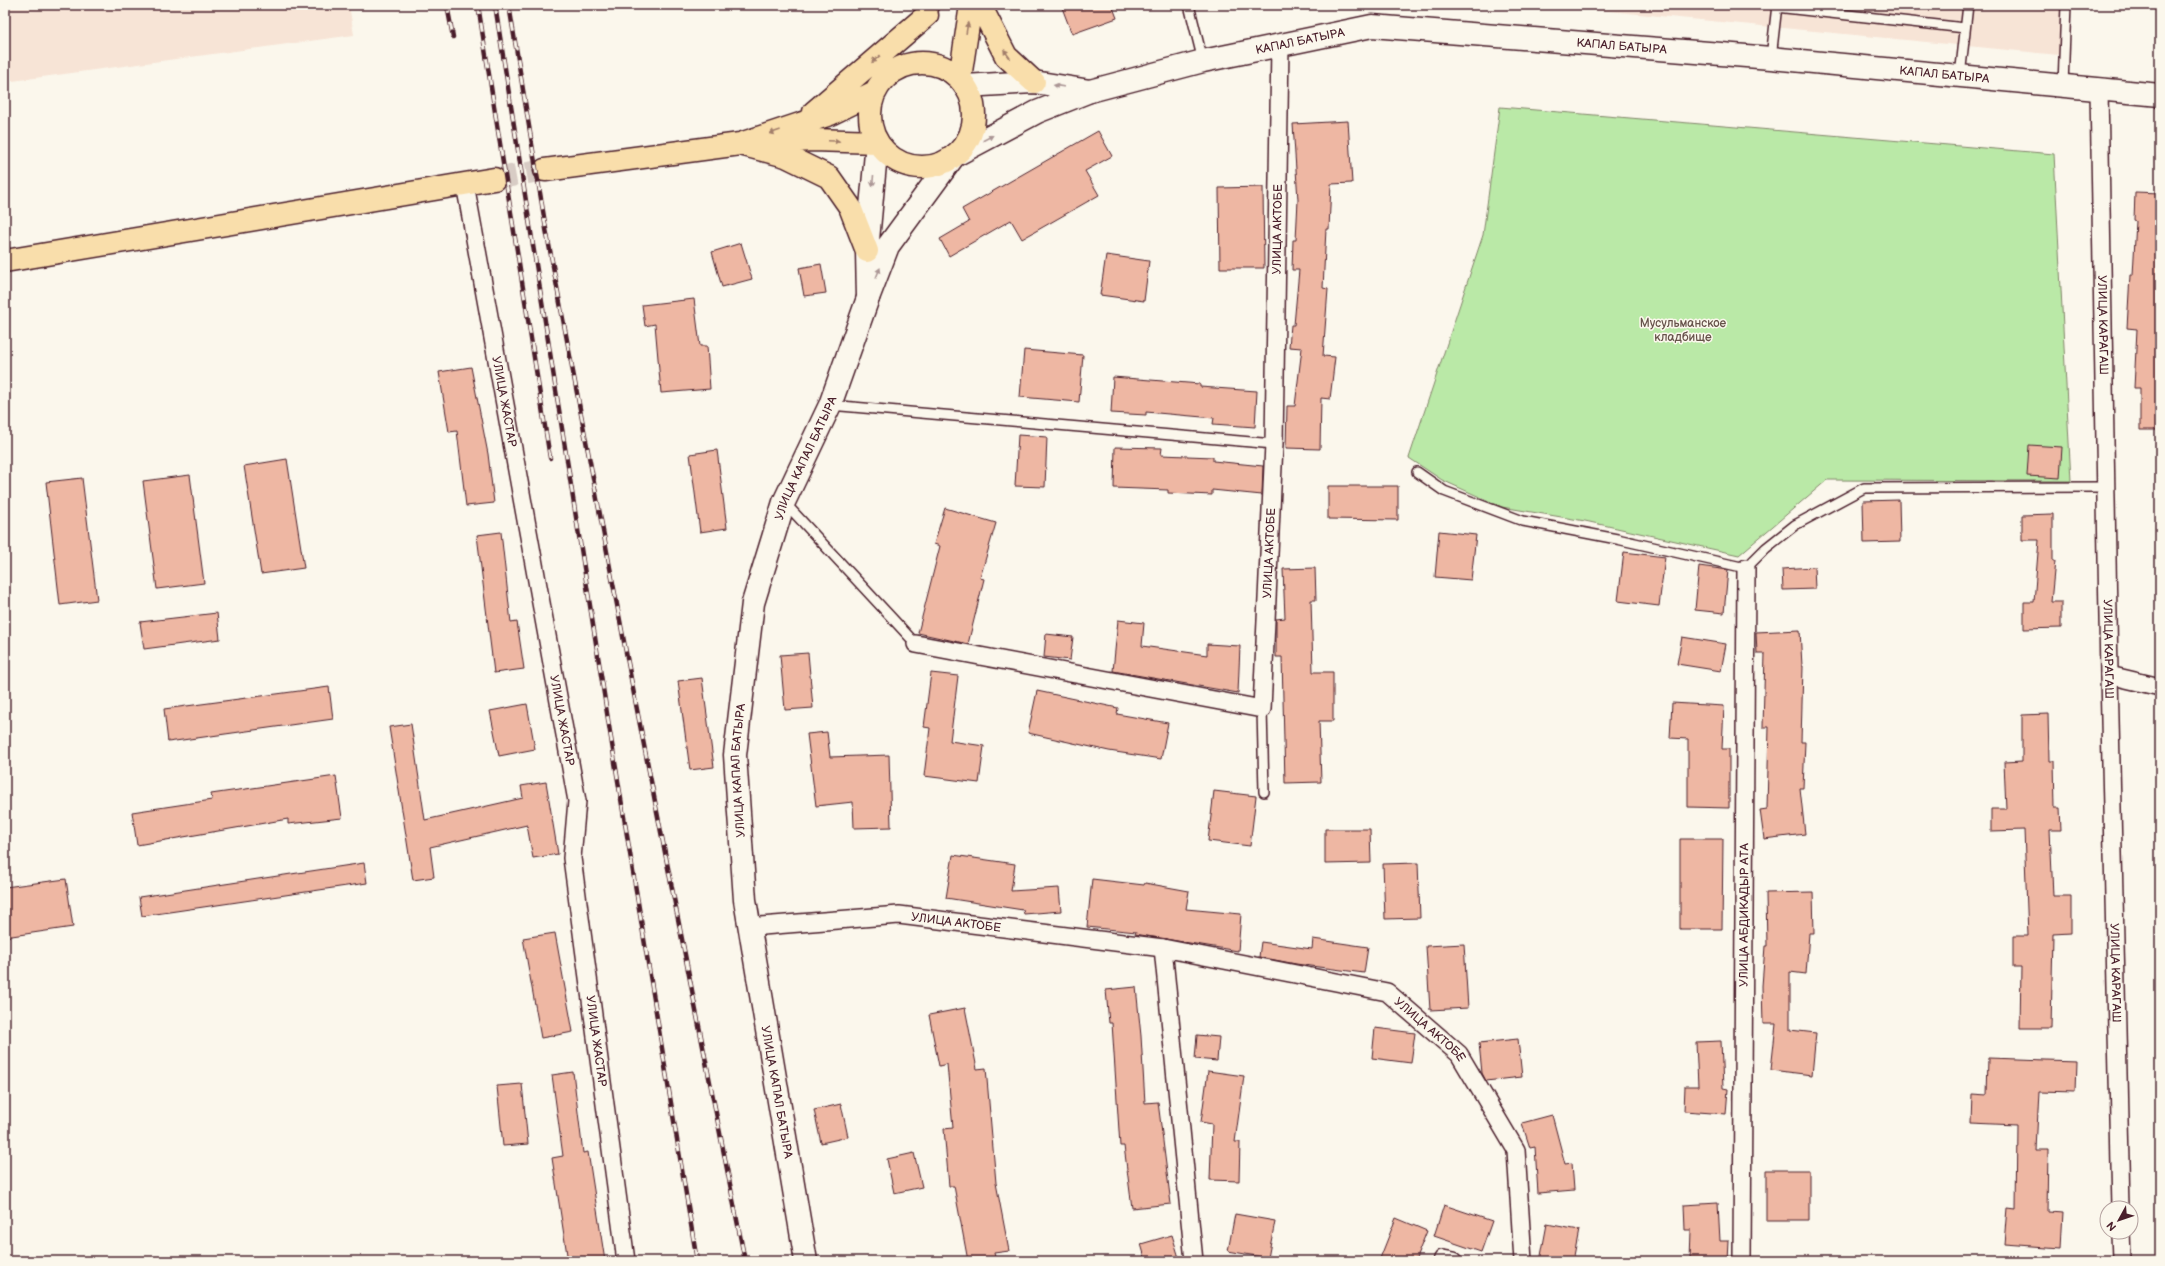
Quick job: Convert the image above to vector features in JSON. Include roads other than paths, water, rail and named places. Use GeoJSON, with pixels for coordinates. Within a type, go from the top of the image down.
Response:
{"type":"FeatureCollection","features":[{"type":"Feature","properties":{"kind":"main road"},"geometry":{"type":"LineString","coordinates":[[962,82],[971,5]]}},
{"type":"Feature","properties":{"kind":"main road"},"geometry":{"type":"LineString","coordinates":[[980,5],[1006,56],[1034,82]]}},
{"type":"Feature","properties":{"kind":"main road"},"geometry":{"type":"LineString","coordinates":[[740,144],[802,122],[830,114],[880,85],[898,68],[914,63],[936,65],[946,68],[962,82],[974,109],[973,127],[966,143],[954,156],[938,164],[921,166],[903,163],[888,153],[877,142],[871,124],[871,113],[880,85],[930,10]]}},
{"type":"Feature","properties":{"kind":"main road"},"geometry":{"type":"LineString","coordinates":[[802,122],[930,10]]}},
{"type":"Feature","properties":{"kind":"main road"},"geometry":{"type":"LineString","coordinates":[[545,170],[740,144],[813,140],[877,142]]}},
{"type":"Feature","properties":{"kind":"main road"},"geometry":{"type":"LineString","coordinates":[[740,144],[786,156],[829,177],[850,207],[867,251]]}},
{"type":"Feature","properties":{"kind":"main road"},"geometry":{"type":"LineString","coordinates":[[5,262],[494,178]]}},
{"type":"Feature","properties":{"kind":"street","name":"КАПАЛ БАТЫРА"},"geometry":{"type":"LineString","coordinates":[[954,156],[1037,112],[1090,91],[1202,61],[1372,26],[1771,58],[2160,95]]}},
{"type":"Feature","properties":{"kind":"street","name":"УЛИЦА АКТОБЕ"},"geometry":{"type":"LineString","coordinates":[[1262,709],[1274,444],[1280,45]]}},
{"type":"Feature","properties":{"kind":"street","name":"КАПАЛ БАТЫРА"},"geometry":{"type":"LineString","coordinates":[[962,82],[1034,82],[1090,91]]}},
{"type":"Feature","properties":{"kind":"street","name":"УЛИЦА КАРАГАШ"},"geometry":{"type":"LineString","coordinates":[[2099,90],[2109,675],[2121,1200]]}},
{"type":"Feature","properties":{"kind":"street","name":"УЛИЦА КАПАЛ БАТЫРА"},"geometry":{"type":"LineString","coordinates":[[868,298],[867,251],[877,142]]}},
{"type":"Feature","properties":{"kind":"street","name":"УЛИЦА КАПАЛ БАТЫРА"},"geometry":{"type":"LineString","coordinates":[[806,1261],[745,900],[735,755],[753,603],[784,502],[830,405],[888,246],[954,156]]}},
{"type":"Feature","properties":{"kind":"street","name":"УЛИЦА ЖАСТАР"},"geometry":{"type":"LineString","coordinates":[[465,184],[577,801],[572,858],[626,1261]]}},
{"type":"Feature","properties":{"kind":"street","name":"УЛИЦА АБДИКАДЫР АТА"},"geometry":{"type":"LineString","coordinates":[[1742,1261],[1746,568]]}},
{"type":"Feature","properties":{"kind":"street"},"geometry":{"type":"LineString","coordinates":[[916,644],[1262,709]]}},
{"type":"Feature","properties":{"kind":"street"},"geometry":{"type":"LineString","coordinates":[[2109,675],[2160,686]]}},
{"type":"Feature","properties":{"kind":"street","name":"УЛИЦА АКТОБЕ"},"geometry":{"type":"LineString","coordinates":[[749,927],[899,915],[1163,948],[1387,992],[1459,1054],[1516,1150],[1523,1261]]}},
{"type":"Feature","properties":{"kind":"street"},"geometry":{"type":"LineString","coordinates":[[1163,948],[1194,1261]]}},
{"type":"Feature","properties":{"kind":"street"},"geometry":{"type":"LineString","coordinates":[[2121,1240],[2122,1261]]}},
{"type":"Feature","properties":{"kind":"lane"},"geometry":{"type":"LineString","coordinates":[[1189,5],[1202,61]]}},
{"type":"Feature","properties":{"kind":"lane"},"geometry":{"type":"LineString","coordinates":[[1960,76],[1968,5]]}},
{"type":"Feature","properties":{"kind":"lane"},"geometry":{"type":"LineString","coordinates":[[2063,85],[2066,5]]}},
{"type":"Feature","properties":{"kind":"lane"},"geometry":{"type":"LineString","coordinates":[[1771,58],[1776,6],[1965,28]]}},
{"type":"Feature","properties":{"kind":"lane"},"geometry":{"type":"LineString","coordinates":[[830,405],[1274,444]]}},
{"type":"Feature","properties":{"kind":"lane"},"geometry":{"type":"LineString","coordinates":[[1417,472],[1444,491],[1523,521],[1617,539],[1746,568],[1766,548],[1795,525],[1864,488],[2106,487]]}},
{"type":"Feature","properties":{"kind":"lane"},"geometry":{"type":"LineString","coordinates":[[784,502],[916,644]]}},
{"type":"Feature","properties":{"kind":"lane"},"geometry":{"type":"LineString","coordinates":[[1262,709],[1264,792]]}},
{"type":"Feature","properties":{"kind":"tunnel"},"geometry":{"type":"LineString","coordinates":[[494,179],[545,170]]}},
{"type":"Feature","properties":{"kind":"railway"},"geometry":{"type":"LineString","coordinates":[[447,5],[453,37]]}},
{"type":"Feature","properties":{"kind":"railway"},"geometry":{"type":"LineString","coordinates":[[478,5],[550,458]]}},
{"type":"Feature","properties":{"kind":"railway"},"geometry":{"type":"LineString","coordinates":[[495,5],[610,732],[697,1261]]}},
{"type":"Feature","properties":{"kind":"railway"},"geometry":{"type":"LineString","coordinates":[[509,5],[546,229],[632,684],[745,1261]]}},
{"type":"Feature","properties":{"kind":"park label","name":"Мусульманское кладбище"},"geometry":{"type":"Point","coordinates":[1683,330]}}]}
